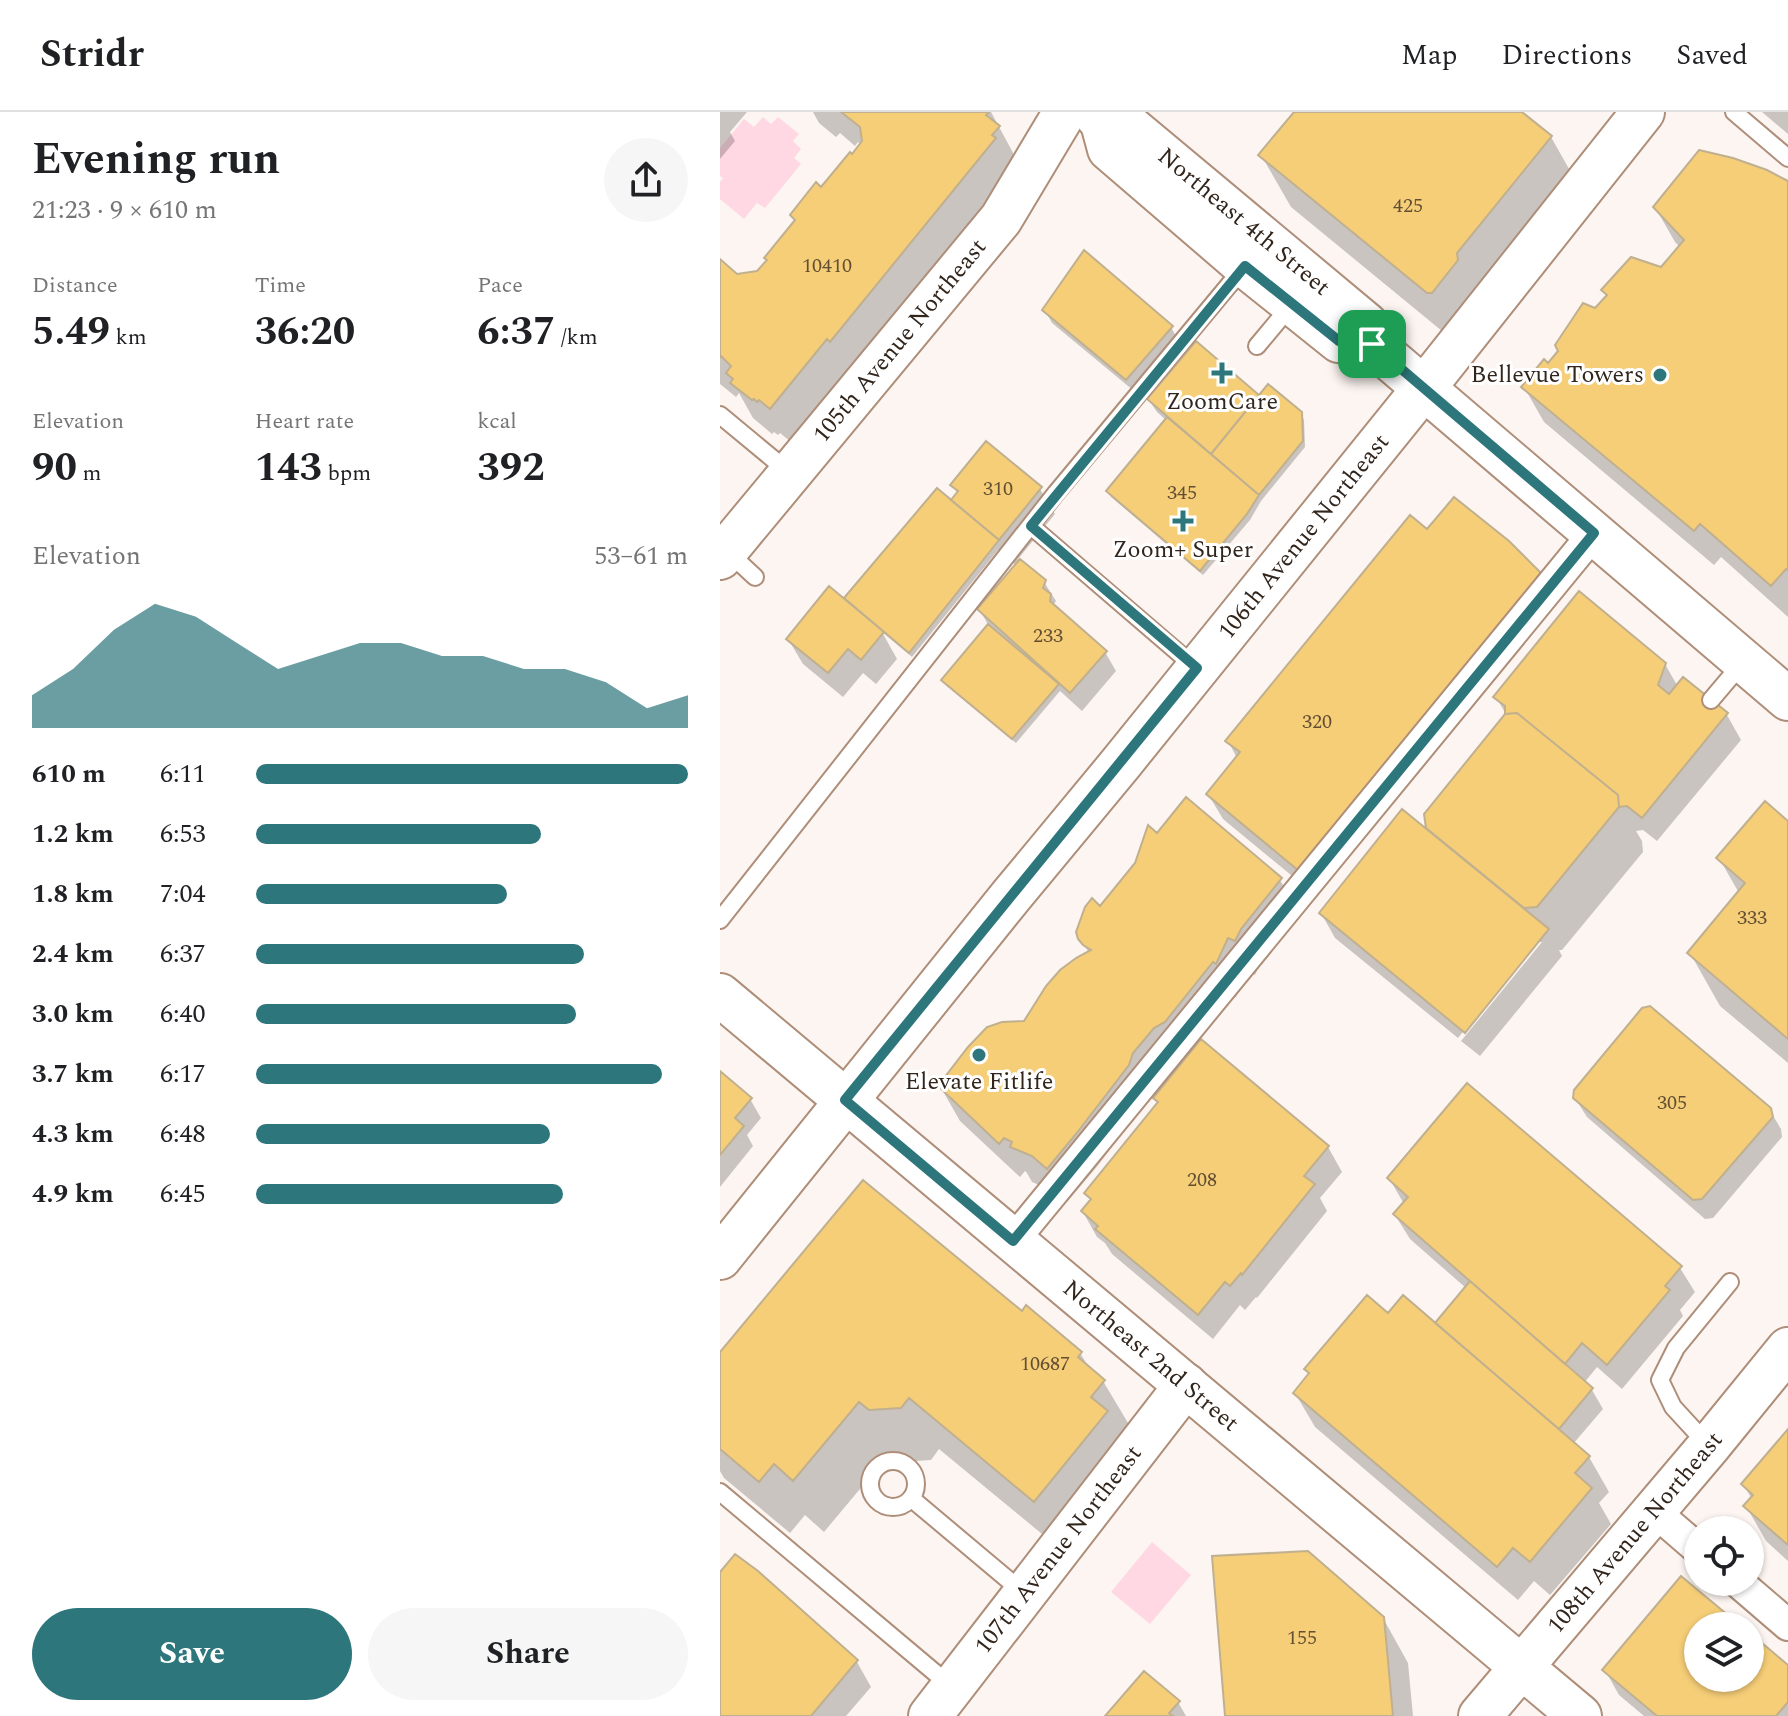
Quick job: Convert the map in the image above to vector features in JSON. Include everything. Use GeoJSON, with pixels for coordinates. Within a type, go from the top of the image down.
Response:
{"type":"FeatureCollection","features":[{"type":"Feature","properties":{"kind":"street","name":"106th Avenue Northeast"},"geometry":{"type":"LineString","coordinates":[[720,1258],[1424,388],[1643,112]]}},
{"type":"Feature","properties":{"kind":"street","name":"Northeast 4th Street"},"geometry":{"type":"LineString","coordinates":[[1086,116],[1109,149],[1292,304],[1339,341],[1372,344]]}},
{"type":"Feature","properties":{"kind":"street","name":"Northeast 4th Street"},"geometry":{"type":"LineString","coordinates":[[1086,116],[1124,122],[1366,324],[1372,344],[1788,699]]}},
{"type":"Feature","properties":{"kind":"street","name":"105th Avenue Northeast"},"geometry":{"type":"LineString","coordinates":[[734,562],[790,473],[1086,116]]}},
{"type":"Feature","properties":{"kind":"street"},"geometry":{"type":"LineString","coordinates":[[1013,1241],[1594,533]]}},
{"type":"Feature","properties":{"kind":"street","name":"Northeast 2nd Street"},"geometry":{"type":"LineString","coordinates":[[720,995],[1580,1716]]}},
{"type":"Feature","properties":{"kind":"street","name":"108th Avenue Northeast"},"geometry":{"type":"LineString","coordinates":[[1480,1716],[1788,1349]]}},
{"type":"Feature","properties":{"kind":"street","name":"107th Avenue Northeast"},"geometry":{"type":"LineString","coordinates":[[942,1702],[1186,1385]]}},
{"type":"Feature","properties":{"kind":"street"},"geometry":{"type":"LineString","coordinates":[[1654,1511],[1684,1537]]}},
{"type":"Feature","properties":{"kind":"street"},"geometry":{"type":"LineString","coordinates":[[1754,1596],[1788,1625]]}},
{"type":"Feature","properties":{"kind":"lane"},"geometry":{"type":"LineString","coordinates":[[1734,112],[1788,158]]}},
{"type":"Feature","properties":{"kind":"lane"},"geometry":{"type":"LineString","coordinates":[[720,920],[1031,526],[1245,266]]}},
{"type":"Feature","properties":{"kind":"lane"},"geometry":{"type":"LineString","coordinates":[[1257,346],[1292,304]]}},
{"type":"Feature","properties":{"kind":"lane"},"geometry":{"type":"LineString","coordinates":[[720,415],[790,473]]}},
{"type":"Feature","properties":{"kind":"lane"},"geometry":{"type":"LineString","coordinates":[[1031,526],[1197,668]]}},
{"type":"Feature","properties":{"kind":"lane"},"geometry":{"type":"LineString","coordinates":[[1711,700],[1744,661]]}},
{"type":"Feature","properties":{"kind":"lane"},"geometry":{"type":"LineString","coordinates":[[1709,1446],[1673,1407],[1660,1380],[1676,1348],[1730,1282]]}},
{"type":"Feature","properties":{"kind":"lane"},"geometry":{"type":"LineString","coordinates":[[720,1492],[942,1702]]}},
{"type":"Feature","properties":{"kind":"lane"},"geometry":{"type":"LineString","coordinates":[[912,1499],[1025,1594]]}},
{"type":"Feature","properties":{"kind":"shaded area"},"geometry":{"type":"Polygon","coordinates":[[[763,117],[771,124],[778,117],[799,134],[793,141],[801,149],[794,158],[801,164],[765,208],[757,203],[744,219],[720,199],[720,182],[723,178],[720,176],[720,148],[744,119],[754,127],[763,117]]]}},
{"type":"Feature","properties":{"kind":"shaded area"},"geometry":{"type":"Polygon","coordinates":[[[1152,1542],[1191,1575],[1150,1624],[1111,1592],[1152,1542]]]}},
{"type":"Feature","properties":{"kind":"building"},"geometry":{"type":"Polygon","coordinates":[[[841,112],[989,112],[986,115],[1000,126],[992,135],[996,138],[830,342],[827,339],[770,409],[730,383],[733,379],[726,373],[731,366],[720,358],[720,259],[737,274],[757,271],[767,260],[764,258],[795,220],[790,215],[816,182],[821,187],[862,141],[860,127],[841,112]]]}},
{"type":"Feature","properties":{"kind":"building"},"geometry":{"type":"Polygon","coordinates":[[[1294,112],[1522,112],[1552,136],[1457,253],[1458,260],[1432,293],[1427,293],[1258,155],[1294,112]]]}},
{"type":"Feature","properties":{"kind":"building","name":"Bellevue Towers"},"geometry":{"type":"Polygon","coordinates":[[[1699,150],[1733,158],[1788,181],[1788,570],[1771,586],[1700,524],[1694,531],[1521,387],[1544,359],[1548,363],[1558,351],[1555,345],[1583,303],[1595,308],[1607,295],[1601,290],[1631,257],[1661,267],[1684,240],[1653,207],[1699,150]]]}},
{"type":"Feature","properties":{"kind":"building"},"geometry":{"type":"Polygon","coordinates":[[[1084,250],[1173,326],[1126,380],[1042,310],[1084,250]]]}},
{"type":"Feature","properties":{"kind":"building"},"geometry":{"type":"Polygon","coordinates":[[[1196,341],[1259,395],[1211,454],[1147,399],[1196,341]]]}},
{"type":"Feature","properties":{"kind":"building"},"geometry":{"type":"Polygon","coordinates":[[[1268,384],[1302,412],[1303,441],[1259,495],[1211,454],[1268,384]]]}},
{"type":"Feature","properties":{"kind":"building"},"geometry":{"type":"Polygon","coordinates":[[[1167,417],[1259,495],[1200,571],[1106,491],[1167,417]]]}},
{"type":"Feature","properties":{"kind":"building"},"geometry":{"type":"Polygon","coordinates":[[[986,441],[1042,487],[999,540],[951,500],[958,491],[950,485],[986,441]]]}},
{"type":"Feature","properties":{"kind":"building"},"geometry":{"type":"Polygon","coordinates":[[[937,488],[999,540],[909,653],[844,598],[937,488]]]}},
{"type":"Feature","properties":{"kind":"building"},"geometry":{"type":"Polygon","coordinates":[[[1454,497],[1509,541],[1541,573],[1299,871],[1206,794],[1240,752],[1225,741],[1410,515],[1427,529],[1454,497]]]}},
{"type":"Feature","properties":{"kind":"building"},"geometry":{"type":"Polygon","coordinates":[[[1020,559],[1046,580],[1043,588],[1051,594],[1050,601],[1107,651],[1070,693],[977,609],[1020,559]]]}},
{"type":"Feature","properties":{"kind":"building"},"geometry":{"type":"Polygon","coordinates":[[[829,586],[884,632],[861,660],[848,649],[828,673],[786,639],[829,586]]]}},
{"type":"Feature","properties":{"kind":"building"},"geometry":{"type":"Polygon","coordinates":[[[1579,591],[1666,663],[1658,685],[1669,694],[1683,677],[1728,713],[1642,818],[1627,806],[1619,807],[1618,795],[1517,713],[1505,714],[1505,706],[1493,697],[1579,591]]]}},
{"type":"Feature","properties":{"kind":"building"},"geometry":{"type":"Polygon","coordinates":[[[988,624],[1059,684],[1012,739],[941,680],[988,624]]]}},
{"type":"Feature","properties":{"kind":"building"},"geometry":{"type":"Polygon","coordinates":[[[1517,713],[1618,795],[1619,807],[1537,907],[1524,908],[1426,828],[1424,814],[1505,714],[1517,713]]]}},
{"type":"Feature","properties":{"kind":"building"},"geometry":{"type":"Polygon","coordinates":[[[1186,797],[1282,878],[1235,941],[1228,938],[1216,964],[1213,962],[1165,1022],[1154,1028],[1133,1053],[1129,1065],[1047,1169],[1032,1156],[1010,1147],[1012,1142],[1004,1138],[999,1144],[938,1086],[987,1027],[1002,1022],[1024,1021],[1060,970],[1091,950],[1078,939],[1076,932],[1085,907],[1092,898],[1100,906],[1135,863],[1148,825],[1157,833],[1186,797]]]}},
{"type":"Feature","properties":{"kind":"building"},"geometry":{"type":"Polygon","coordinates":[[[1765,801],[1788,821],[1788,1039],[1687,953],[1745,883],[1716,858],[1765,801]]]}},
{"type":"Feature","properties":{"kind":"building"},"geometry":{"type":"Polygon","coordinates":[[[1402,809],[1549,929],[1465,1033],[1319,913],[1402,809]]]}},
{"type":"Feature","properties":{"kind":"building"},"geometry":{"type":"Polygon","coordinates":[[[1650,1006],[1771,1108],[1773,1117],[1702,1199],[1693,1200],[1573,1098],[1574,1090],[1642,1008],[1650,1006]]]}},
{"type":"Feature","properties":{"kind":"building"},"geometry":{"type":"Polygon","coordinates":[[[1201,1039],[1329,1146],[1304,1176],[1315,1184],[1242,1275],[1230,1286],[1225,1282],[1198,1315],[1095,1229],[1098,1226],[1081,1211],[1091,1199],[1084,1193],[1158,1102],[1153,1098],[1201,1039]]]}},
{"type":"Feature","properties":{"kind":"building"},"geometry":{"type":"Polygon","coordinates":[[[720,1071],[752,1098],[735,1118],[744,1126],[720,1155],[720,1071]]]}},
{"type":"Feature","properties":{"kind":"building"},"geometry":{"type":"Polygon","coordinates":[[[1467,1083],[1682,1266],[1665,1286],[1670,1290],[1607,1365],[1582,1343],[1565,1364],[1393,1214],[1408,1197],[1387,1178],[1467,1083]]]}},
{"type":"Feature","properties":{"kind":"building"},"geometry":{"type":"Polygon","coordinates":[[[863,1180],[1022,1311],[1026,1305],[1082,1352],[1078,1357],[1105,1380],[1091,1397],[1108,1411],[1034,1502],[909,1398],[901,1408],[869,1410],[859,1402],[793,1481],[774,1464],[759,1482],[720,1449],[720,1352],[863,1180]]]}},
{"type":"Feature","properties":{"kind":"building"},"geometry":{"type":"Polygon","coordinates":[[[1470,1281],[1593,1388],[1559,1429],[1435,1323],[1470,1281]]]}},
{"type":"Feature","properties":{"kind":"building"},"geometry":{"type":"Polygon","coordinates":[[[1367,1295],[1388,1313],[1403,1295],[1590,1456],[1575,1473],[1592,1488],[1530,1562],[1513,1548],[1497,1567],[1293,1393],[1309,1373],[1304,1369],[1367,1295]]]}},
{"type":"Feature","properties":{"kind":"building"},"geometry":{"type":"Polygon","coordinates":[[[1788,1429],[1788,1545],[1764,1524],[1764,1516],[1755,1516],[1743,1506],[1753,1495],[1741,1484],[1788,1429]]]}},
{"type":"Feature","properties":{"kind":"building"},"geometry":{"type":"Polygon","coordinates":[[[1308,1551],[1384,1617],[1393,1716],[1225,1716],[1212,1556],[1308,1551]]]}},
{"type":"Feature","properties":{"kind":"building"},"geometry":{"type":"Polygon","coordinates":[[[735,1554],[858,1660],[811,1716],[720,1716],[720,1572],[735,1554]]]}},
{"type":"Feature","properties":{"kind":"building"},"geometry":{"type":"Polygon","coordinates":[[[1681,1576],[1684,1578],[1684,1596],[1705,1596],[1724,1612],[1684,1612],[1684,1692],[1764,1692],[1764,1645],[1788,1665],[1788,1702],[1776,1716],[1657,1716],[1602,1670],[1681,1576]]]}},
{"type":"Feature","properties":{"kind":"building"},"geometry":{"type":"Polygon","coordinates":[[[1144,1671],[1180,1701],[1169,1713],[1173,1716],[1105,1716],[1144,1671]]]}},
{"type":"Feature","properties":{"kind":"place","name":"ZoomCare"},"geometry":{"type":"Point","coordinates":[1222,373]}},
{"type":"Feature","properties":{"kind":"place","name":"Bellevue Towers"},"geometry":{"type":"Point","coordinates":[1660,375]}},
{"type":"Feature","properties":{"kind":"place","name":"Zoom+ Super"},"geometry":{"type":"Point","coordinates":[1183,521]}},
{"type":"Feature","properties":{"kind":"place","name":"Elevate Fitlife"},"geometry":{"type":"Point","coordinates":[979,1055]}},
{"type":"Feature","properties":{"kind":"route"},"geometry":{"type":"LineString","coordinates":[[1245,266],[1339,341],[1372,344],[1594,533],[1013,1241],[845,1100],[1197,668],[1031,526],[1245,266]]}}]}
